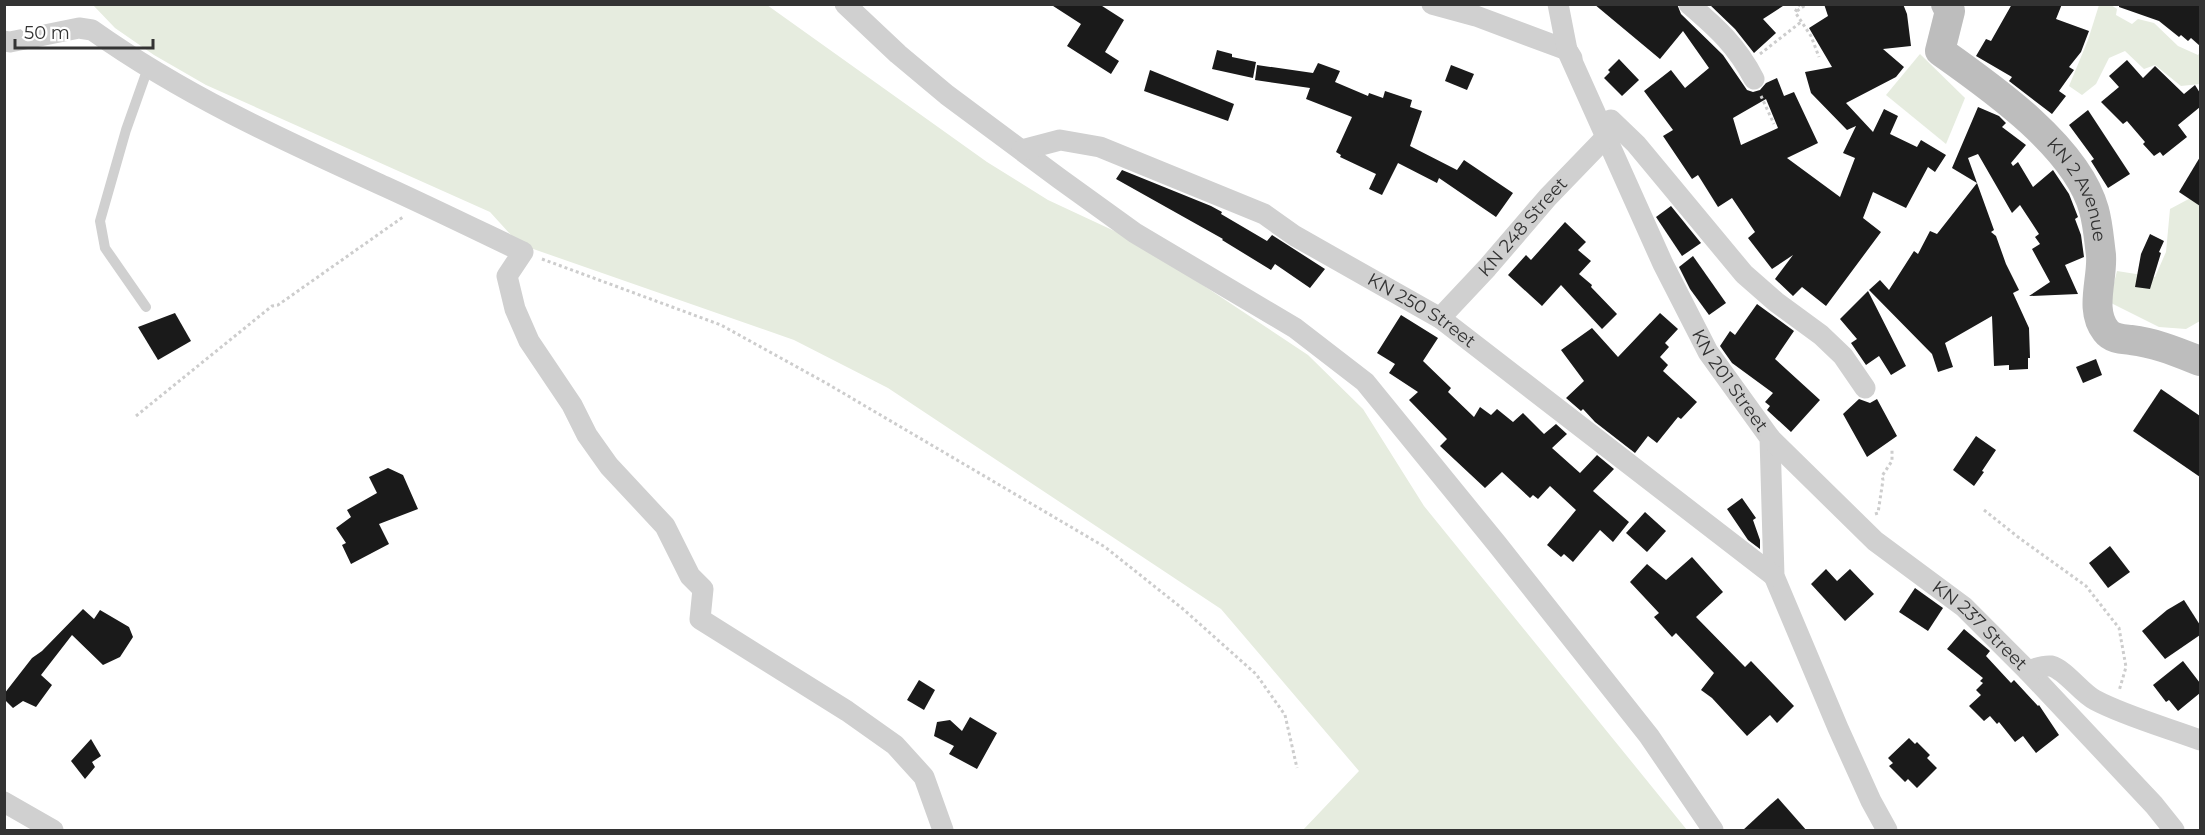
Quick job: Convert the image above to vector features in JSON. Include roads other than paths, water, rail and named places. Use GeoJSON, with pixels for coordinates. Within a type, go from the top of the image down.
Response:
{"type":"FeatureCollection","features":[{"type":"Feature","properties":{"kind":"main road","name":"KN 2 Avenue"},"geometry":{"type":"LineString","coordinates":[[1946,4],[1950,11],[1940,51],[2010,103],[2052,141],[2078,175],[2094,208],[2101,259],[2097,300],[2100,319],[2106,332],[2118,339],[2158,344],[2200,361]]}},
{"type":"Feature","properties":{"kind":"street"},"geometry":{"type":"LineString","coordinates":[[845,4],[898,54],[947,95],[1022,150],[1135,232],[1295,328],[1365,382],[1649,736],[1713,831]]}},
{"type":"Feature","properties":{"kind":"street"},"geometry":{"type":"LineString","coordinates":[[1432,4],[1476,16],[1567,50]]}},
{"type":"Feature","properties":{"kind":"street","name":"KN 201 Street"},"geometry":{"type":"LineString","coordinates":[[1558,4],[1567,50],[1608,129],[1663,264],[1708,352],[1770,438],[1774,576],[1838,728],[1887,831]]}},
{"type":"Feature","properties":{"kind":"street"},"geometry":{"type":"LineString","coordinates":[[1689,4],[1724,33],[1743,58],[1754,79]]}},
{"type":"Feature","properties":{"kind":"street"},"geometry":{"type":"LineString","coordinates":[[4,40],[10,42],[79,28],[92,30],[148,68],[261,130],[523,252],[507,276],[515,309],[529,341],[572,405],[587,435],[609,465],[665,525],[690,576],[703,589],[700,619],[848,711],[896,745],[924,777],[943,831]]}},
{"type":"Feature","properties":{"kind":"street"},"geometry":{"type":"LineString","coordinates":[[1608,129],[1636,144],[1744,274],[1776,302],[1821,334],[1843,356],[1865,388]]}},
{"type":"Feature","properties":{"kind":"street","name":"KN 248 Street"},"geometry":{"type":"LineString","coordinates":[[1440,318],[1487,268],[1608,129]]}},
{"type":"Feature","properties":{"kind":"street","name":"KN 250 Street"},"geometry":{"type":"LineString","coordinates":[[1022,150],[1060,140],[1100,147],[1264,214],[1295,236],[1440,318],[1774,576]]}},
{"type":"Feature","properties":{"kind":"street","name":"KN 237 Street"},"geometry":{"type":"LineString","coordinates":[[1770,438],[1875,541],[1964,607],[2028,671],[2154,805],[2174,831]]}},
{"type":"Feature","properties":{"kind":"street"},"geometry":{"type":"LineString","coordinates":[[2028,671],[2050,666],[2064,674],[2095,700],[2200,740]]}},
{"type":"Feature","properties":{"kind":"street"},"geometry":{"type":"LineString","coordinates":[[4,802],[53,831]]}},
{"type":"Feature","properties":{"kind":"lane"},"geometry":{"type":"LineString","coordinates":[[147,307],[108,254],[100,221],[126,130],[148,68]]}}]}
